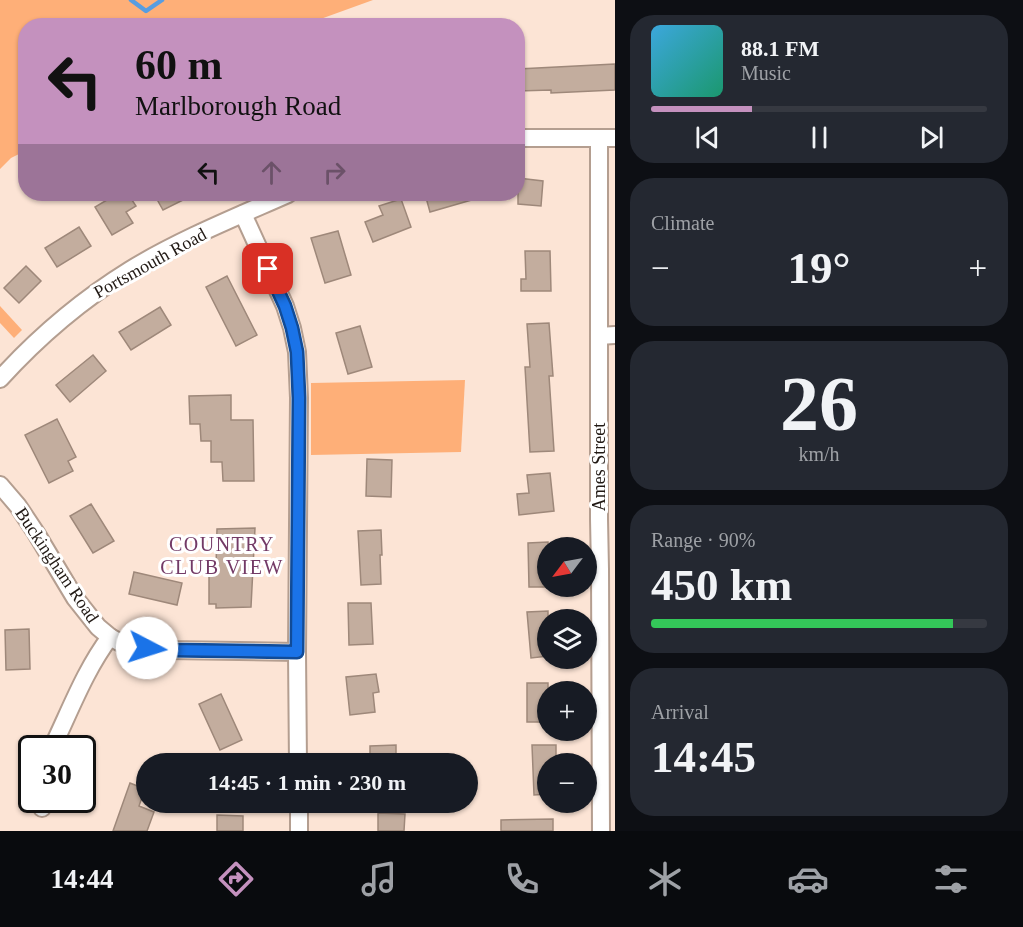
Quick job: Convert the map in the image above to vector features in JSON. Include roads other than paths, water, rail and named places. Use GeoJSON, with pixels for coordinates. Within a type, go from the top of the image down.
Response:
{"type":"FeatureCollection","features":[{"type":"Feature","properties":{"kind":"street"},"geometry":{"type":"LineString","coordinates":[[525,138],[607,138]]}},
{"type":"Feature","properties":{"kind":"street","name":"Ames Street"},"geometry":{"type":"LineString","coordinates":[[601,831],[599,519],[607,336],[607,138]]}},
{"type":"Feature","properties":{"kind":"street","name":"Portsmouth Road"},"geometry":{"type":"LineString","coordinates":[[0,379],[55,324],[131,269],[272,201]]}},
{"type":"Feature","properties":{"kind":"street"},"geometry":{"type":"LineString","coordinates":[[243,214],[285,306],[297,352],[299,398],[298,753]]}},
{"type":"Feature","properties":{"kind":"street","name":"Buckingham Road"},"geometry":{"type":"LineString","coordinates":[[0,485],[36,532],[75,598],[98,627],[126,646],[168,650],[297,652]]}},
{"type":"Feature","properties":{"kind":"street"},"geometry":{"type":"LineString","coordinates":[[58,735],[89,670],[110,637]]}},
{"type":"Feature","properties":{"kind":"street"},"geometry":{"type":"LineString","coordinates":[[298,813],[299,831]]}},
{"type":"Feature","properties":{"kind":"waterway"},"geometry":{"type":"LineString","coordinates":[[131,0],[146,11],[162,0]]}},
{"type":"Feature","properties":{"kind":"district","name":"COUNTRY CLUB VIEW"},"geometry":{"type":"Point","coordinates":[222,556]}}]}
